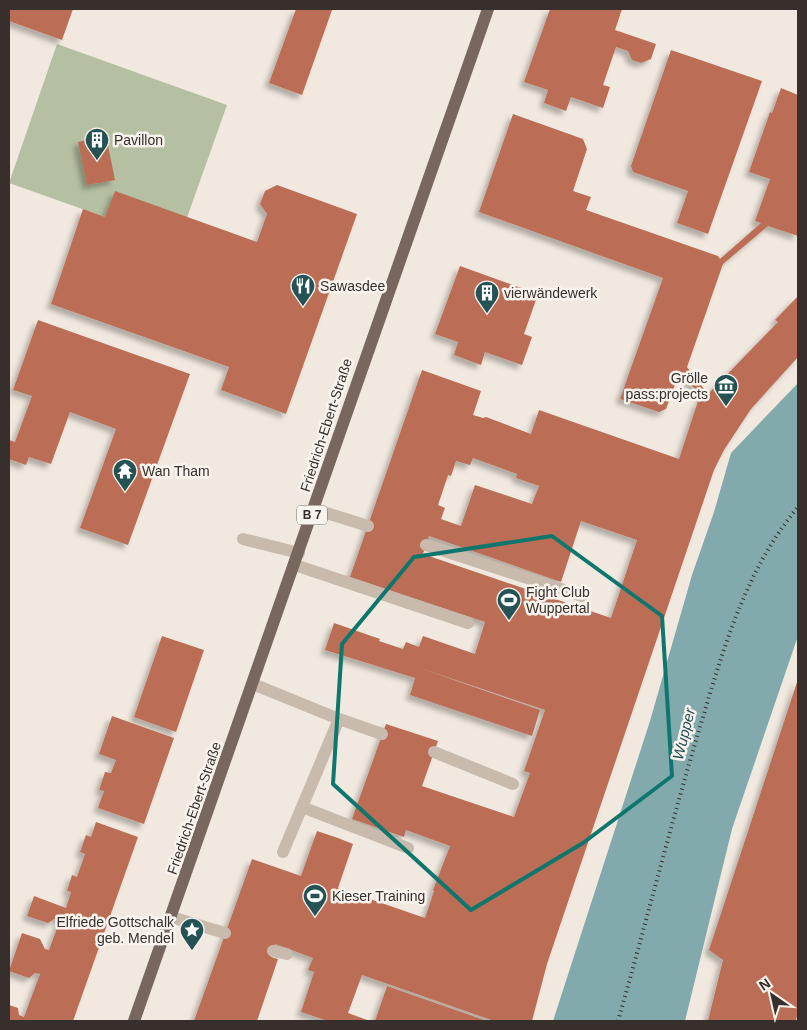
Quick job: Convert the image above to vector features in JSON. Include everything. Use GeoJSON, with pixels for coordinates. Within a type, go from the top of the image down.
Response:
{"type":"FeatureCollection","features":[{"type":"Feature","properties":{"kind":"main road","name":"Friedrich-Ebert-Straße"},"geometry":{"type":"LineString","coordinates":[[134,1021],[488,9]]}},
{"type":"Feature","properties":{"kind":"lane"},"geometry":{"type":"LineString","coordinates":[[314,509],[368,526]]}},
{"type":"Feature","properties":{"kind":"lane"},"geometry":{"type":"LineString","coordinates":[[243,539],[468,623]]}},
{"type":"Feature","properties":{"kind":"lane"},"geometry":{"type":"LineString","coordinates":[[426,545],[582,596]]}},
{"type":"Feature","properties":{"kind":"lane"},"geometry":{"type":"LineString","coordinates":[[253,684],[382,734]]}},
{"type":"Feature","properties":{"kind":"lane"},"geometry":{"type":"LineString","coordinates":[[283,852],[339,718]]}},
{"type":"Feature","properties":{"kind":"lane"},"geometry":{"type":"LineString","coordinates":[[434,752],[514,784]]}},
{"type":"Feature","properties":{"kind":"lane"},"geometry":{"type":"LineString","coordinates":[[302,807],[408,848]]}},
{"type":"Feature","properties":{"kind":"lane"},"geometry":{"type":"LineString","coordinates":[[171,917],[225,933]]}},
{"type":"Feature","properties":{"kind":"lane"},"geometry":{"type":"LineString","coordinates":[[274,950],[286,954]]}},
{"type":"Feature","properties":{"kind":"highlighted area"},"geometry":{"type":"Polygon","coordinates":[[[552,536],[662,616],[672,776],[583,843],[471,910],[333,784],[342,644],[414,557],[552,536]]]}},
{"type":"Feature","properties":{"kind":"green space"},"geometry":{"type":"Polygon","coordinates":[[[57,44],[227,105],[178,243],[9,183],[57,44]]]}},
{"type":"Feature","properties":{"kind":"water","name":"Wupper"},"geometry":{"type":"Polygon","coordinates":[[[798,383],[798,636],[732,829],[685,1021],[553,1021],[650,721],[692,575],[714,512],[731,453],[798,383]]]}},
{"type":"Feature","properties":{"kind":"building"},"geometry":{"type":"Polygon","coordinates":[[[9,9],[73,9],[62,40],[9,21],[9,9]]]}},
{"type":"Feature","properties":{"kind":"building"},"geometry":{"type":"Polygon","coordinates":[[[296,9],[332,10],[302,95],[269,83],[296,9]]]}},
{"type":"Feature","properties":{"kind":"building"},"geometry":{"type":"Polygon","coordinates":[[[550,9],[622,9],[615,30],[656,44],[651,59],[641,63],[632,60],[628,51],[616,47],[603,85],[610,87],[603,108],[571,97],[566,111],[544,103],[548,90],[524,82],[550,9]]]}},
{"type":"Feature","properties":{"kind":"building"},"geometry":{"type":"Polygon","coordinates":[[[671,50],[762,81],[708,234],[677,223],[688,191],[633,172],[631,166],[671,50]]]}},
{"type":"Feature","properties":{"kind":"building"},"geometry":{"type":"Polygon","coordinates":[[[781,88],[798,95],[798,236],[768,226],[723,264],[687,367],[708,394],[778,322],[775,320],[798,296],[798,357],[751,409],[724,450],[714,470],[547,964],[532,1021],[494,1021],[362,975],[348,1013],[370,1021],[328,1021],[301,1012],[314,972],[308,970],[313,958],[275,944],[271,957],[278,959],[257,1021],[194,1021],[252,859],[301,876],[317,831],[338,838],[353,844],[338,888],[425,918],[433,890],[450,846],[406,830],[404,837],[352,819],[386,724],[438,741],[422,786],[514,817],[530,773],[524,771],[545,710],[417,667],[540,710],[532,736],[410,695],[415,678],[325,650],[334,623],[403,649],[406,642],[419,647],[423,636],[475,654],[485,622],[350,577],[422,370],[481,391],[473,415],[486,417],[531,434],[539,410],[679,459],[698,401],[700,402],[703,399],[680,371],[666,409],[659,412],[620,399],[663,278],[479,212],[513,114],[583,139],[587,149],[573,191],[591,197],[586,210],[718,256],[720,259],[761,223],[755,221],[770,179],[749,172],[770,112],[772,113],[781,88]],[[473,458],[470,465],[456,461],[451,476],[448,475],[438,505],[445,508],[441,519],[461,526],[475,485],[532,504],[539,486],[516,478],[517,474],[473,458]],[[581,521],[561,582],[429,536],[423,554],[611,618],[637,540],[581,521]]]}},
{"type":"Feature","properties":{"kind":"building","name":"Pavillon"},"geometry":{"type":"Polygon","coordinates":[[[106,136],[115,180],[87,185],[78,142],[106,136]]]}},
{"type":"Feature","properties":{"kind":"building"},"geometry":{"type":"Polygon","coordinates":[[[277,185],[357,214],[286,414],[221,390],[229,367],[51,304],[83,209],[105,217],[115,191],[257,242],[267,214],[260,204],[265,191],[277,185]]]}},
{"type":"Feature","properties":{"kind":"building","name":"vierwändewerk"},"geometry":{"type":"Polygon","coordinates":[[[460,266],[538,294],[524,334],[532,337],[522,365],[485,352],[481,365],[454,355],[458,342],[435,334],[460,266]]]}},
{"type":"Feature","properties":{"kind":"building"},"geometry":{"type":"Polygon","coordinates":[[[38,320],[190,374],[128,545],[80,528],[116,429],[70,412],[51,464],[29,457],[26,465],[9,459],[9,440],[15,442],[32,396],[13,390],[38,320]]]}},
{"type":"Feature","properties":{"kind":"building"},"geometry":{"type":"Polygon","coordinates":[[[162,636],[204,650],[176,732],[134,717],[162,636]]]}},
{"type":"Feature","properties":{"kind":"building"},"geometry":{"type":"Polygon","coordinates":[[[798,679],[798,1011],[796,1021],[708,1021],[723,960],[709,950],[798,679]]]}},
{"type":"Feature","properties":{"kind":"building"},"geometry":{"type":"Polygon","coordinates":[[[112,716],[174,738],[144,824],[98,808],[104,791],[99,790],[105,772],[111,773],[116,760],[99,754],[112,716]]]}},
{"type":"Feature","properties":{"kind":"building"},"geometry":{"type":"Polygon","coordinates":[[[96,822],[138,837],[73,1021],[9,1021],[9,1005],[18,1008],[19,1015],[24,1017],[40,974],[35,973],[29,978],[9,971],[22,933],[40,939],[45,949],[49,950],[60,920],[56,918],[48,923],[27,916],[34,896],[66,908],[71,892],[67,891],[72,875],[77,877],[85,854],[80,852],[86,835],[91,837],[96,822]]]}},
{"type":"Feature","properties":{"kind":"building"},"geometry":{"type":"Polygon","coordinates":[[[387,986],[487,1021],[375,1021],[387,986]]]}},
{"type":"Feature","properties":{"kind":"railway"},"geometry":{"type":"LineString","coordinates":[[618,1021],[687,772],[725,646],[748,588],[762,560],[798,507]]}},
{"type":"Feature","properties":{"kind":"place","name":"Pavillon"},"geometry":{"type":"Point","coordinates":[97,161]}},
{"type":"Feature","properties":{"kind":"place","name":"Sawasdee"},"geometry":{"type":"Point","coordinates":[303,307]}},
{"type":"Feature","properties":{"kind":"place","name":"vierwändewerk"},"geometry":{"type":"Point","coordinates":[487,314]}},
{"type":"Feature","properties":{"kind":"place","name":"Grölle pass:projects"},"geometry":{"type":"Point","coordinates":[726,407]}},
{"type":"Feature","properties":{"kind":"place","name":"Wan Tham"},"geometry":{"type":"Point","coordinates":[125,492]}},
{"type":"Feature","properties":{"kind":"place","name":"Fight Club Wuppertal"},"geometry":{"type":"Point","coordinates":[509,621]}},
{"type":"Feature","properties":{"kind":"place","name":"Kieser Training"},"geometry":{"type":"Point","coordinates":[315,917]}},
{"type":"Feature","properties":{"kind":"place","name":"Elfriede Gottschalk geb. Mendel"},"geometry":{"type":"Point","coordinates":[192,951]}}]}
